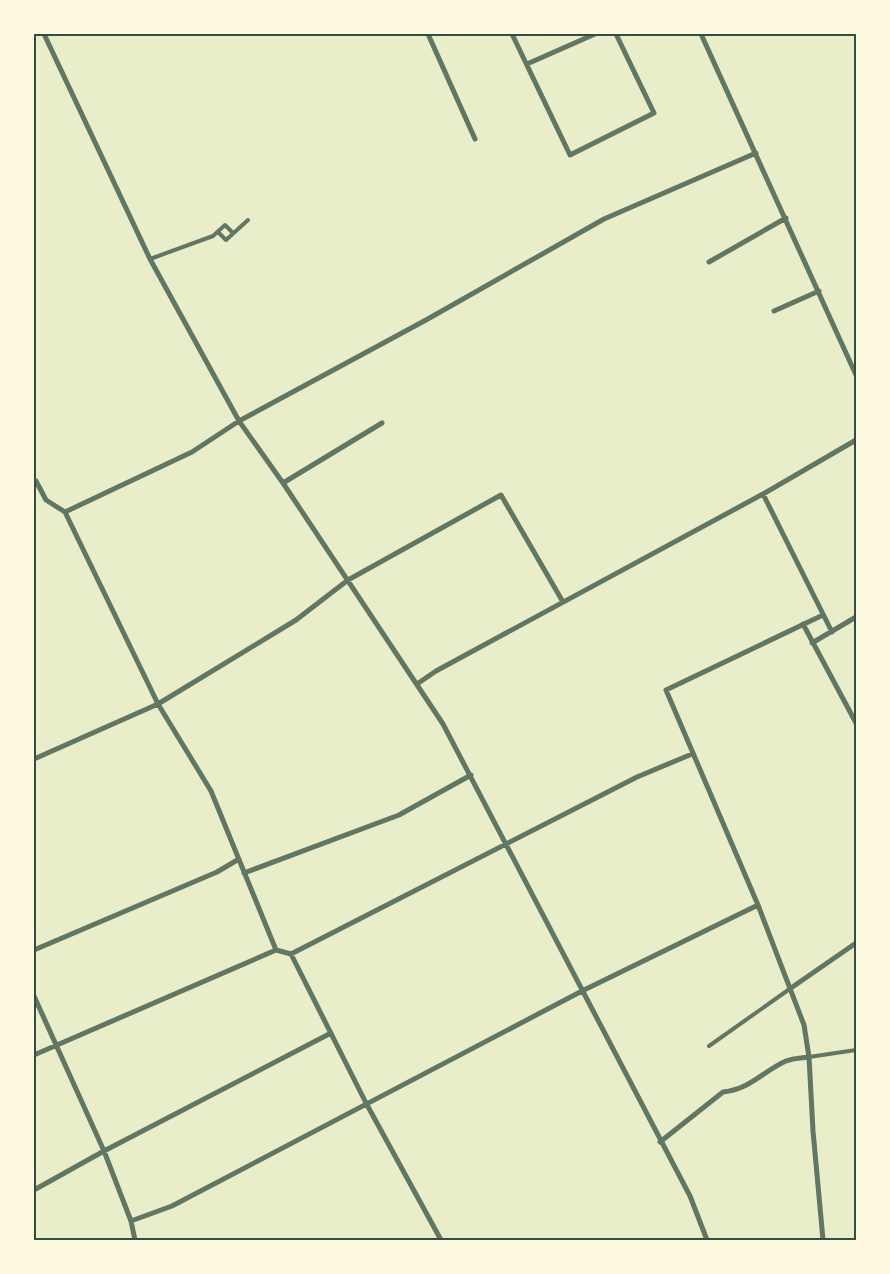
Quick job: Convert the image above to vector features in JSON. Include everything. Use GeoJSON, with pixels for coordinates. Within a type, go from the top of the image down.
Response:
{"type":"FeatureCollection","features":[{"type":"Feature","properties":{"kind":"street"},"geometry":{"type":"LineString","coordinates":[[44,34],[150,259],[239,422],[283,483],[443,724],[660,1142],[690,1196],[707,1240]]}},
{"type":"Feature","properties":{"kind":"street"},"geometry":{"type":"LineString","coordinates":[[428,34],[475,139]]}},
{"type":"Feature","properties":{"kind":"street"},"geometry":{"type":"LineString","coordinates":[[512,34],[570,155],[654,113],[616,34]]}},
{"type":"Feature","properties":{"kind":"street"},"geometry":{"type":"LineString","coordinates":[[527,64],[595,34]]}},
{"type":"Feature","properties":{"kind":"street"},"geometry":{"type":"LineString","coordinates":[[701,34],[856,374]]}},
{"type":"Feature","properties":{"kind":"street"},"geometry":{"type":"LineString","coordinates":[[65,512],[192,452],[239,422],[426,320],[604,219],[756,153]]}},
{"type":"Feature","properties":{"kind":"street"},"geometry":{"type":"LineString","coordinates":[[709,262],[786,218]]}},
{"type":"Feature","properties":{"kind":"street"},"geometry":{"type":"LineString","coordinates":[[774,311],[819,291]]}},
{"type":"Feature","properties":{"kind":"street"},"geometry":{"type":"LineString","coordinates":[[283,483],[382,423]]}},
{"type":"Feature","properties":{"kind":"street"},"geometry":{"type":"LineString","coordinates":[[416,684],[436,671],[763,494],[856,440]]}},
{"type":"Feature","properties":{"kind":"street"},"geometry":{"type":"LineString","coordinates":[[34,482],[36,480],[46,500],[65,512],[158,704],[211,791],[276,950]]}},
{"type":"Feature","properties":{"kind":"street"},"geometry":{"type":"LineString","coordinates":[[763,494],[832,632]]}},
{"type":"Feature","properties":{"kind":"street"},"geometry":{"type":"LineString","coordinates":[[34,759],[158,704],[296,620],[348,580],[501,495],[563,602]]}},
{"type":"Feature","properties":{"kind":"street"},"geometry":{"type":"LineString","coordinates":[[823,615],[666,690],[758,905],[804,1025],[809,1056],[813,1131],[823,1240]]}},
{"type":"Feature","properties":{"kind":"street"},"geometry":{"type":"LineString","coordinates":[[812,643],[856,618]]}},
{"type":"Feature","properties":{"kind":"street"},"geometry":{"type":"LineString","coordinates":[[803,624],[856,723]]}},
{"type":"Feature","properties":{"kind":"street"},"geometry":{"type":"LineString","coordinates":[[34,1055],[276,950],[291,954],[637,777],[692,754]]}},
{"type":"Feature","properties":{"kind":"street"},"geometry":{"type":"LineString","coordinates":[[244,873],[399,815],[470,775]]}},
{"type":"Feature","properties":{"kind":"street"},"geometry":{"type":"LineString","coordinates":[[34,950],[217,872],[239,859]]}},
{"type":"Feature","properties":{"kind":"street"},"geometry":{"type":"LineString","coordinates":[[131,1221],[172,1206],[582,991],[758,905]]}},
{"type":"Feature","properties":{"kind":"street"},"geometry":{"type":"LineString","coordinates":[[790,988],[856,943]]}},
{"type":"Feature","properties":{"kind":"street"},"geometry":{"type":"LineString","coordinates":[[291,954],[366,1104],[441,1240]]}},
{"type":"Feature","properties":{"kind":"street"},"geometry":{"type":"LineString","coordinates":[[34,996],[104,1151],[131,1221],[135,1240]]}},
{"type":"Feature","properties":{"kind":"street"},"geometry":{"type":"LineString","coordinates":[[34,1190],[104,1151],[331,1033]]}},
{"type":"Feature","properties":{"kind":"street"},"geometry":{"type":"LineString","coordinates":[[660,1142],[723,1092],[732,1091],[754,1082],[786,1061],[809,1056]]}},
{"type":"Feature","properties":{"kind":"lane"},"geometry":{"type":"LineString","coordinates":[[218,232],[226,240],[248,220]]}},
{"type":"Feature","properties":{"kind":"lane"},"geometry":{"type":"LineString","coordinates":[[150,259],[213,236],[226,225],[233,233]]}},
{"type":"Feature","properties":{"kind":"lane"},"geometry":{"type":"LineString","coordinates":[[709,1046],[790,988]]}},
{"type":"Feature","properties":{"kind":"lane"},"geometry":{"type":"LineString","coordinates":[[809,1056],[856,1050]]}}]}
